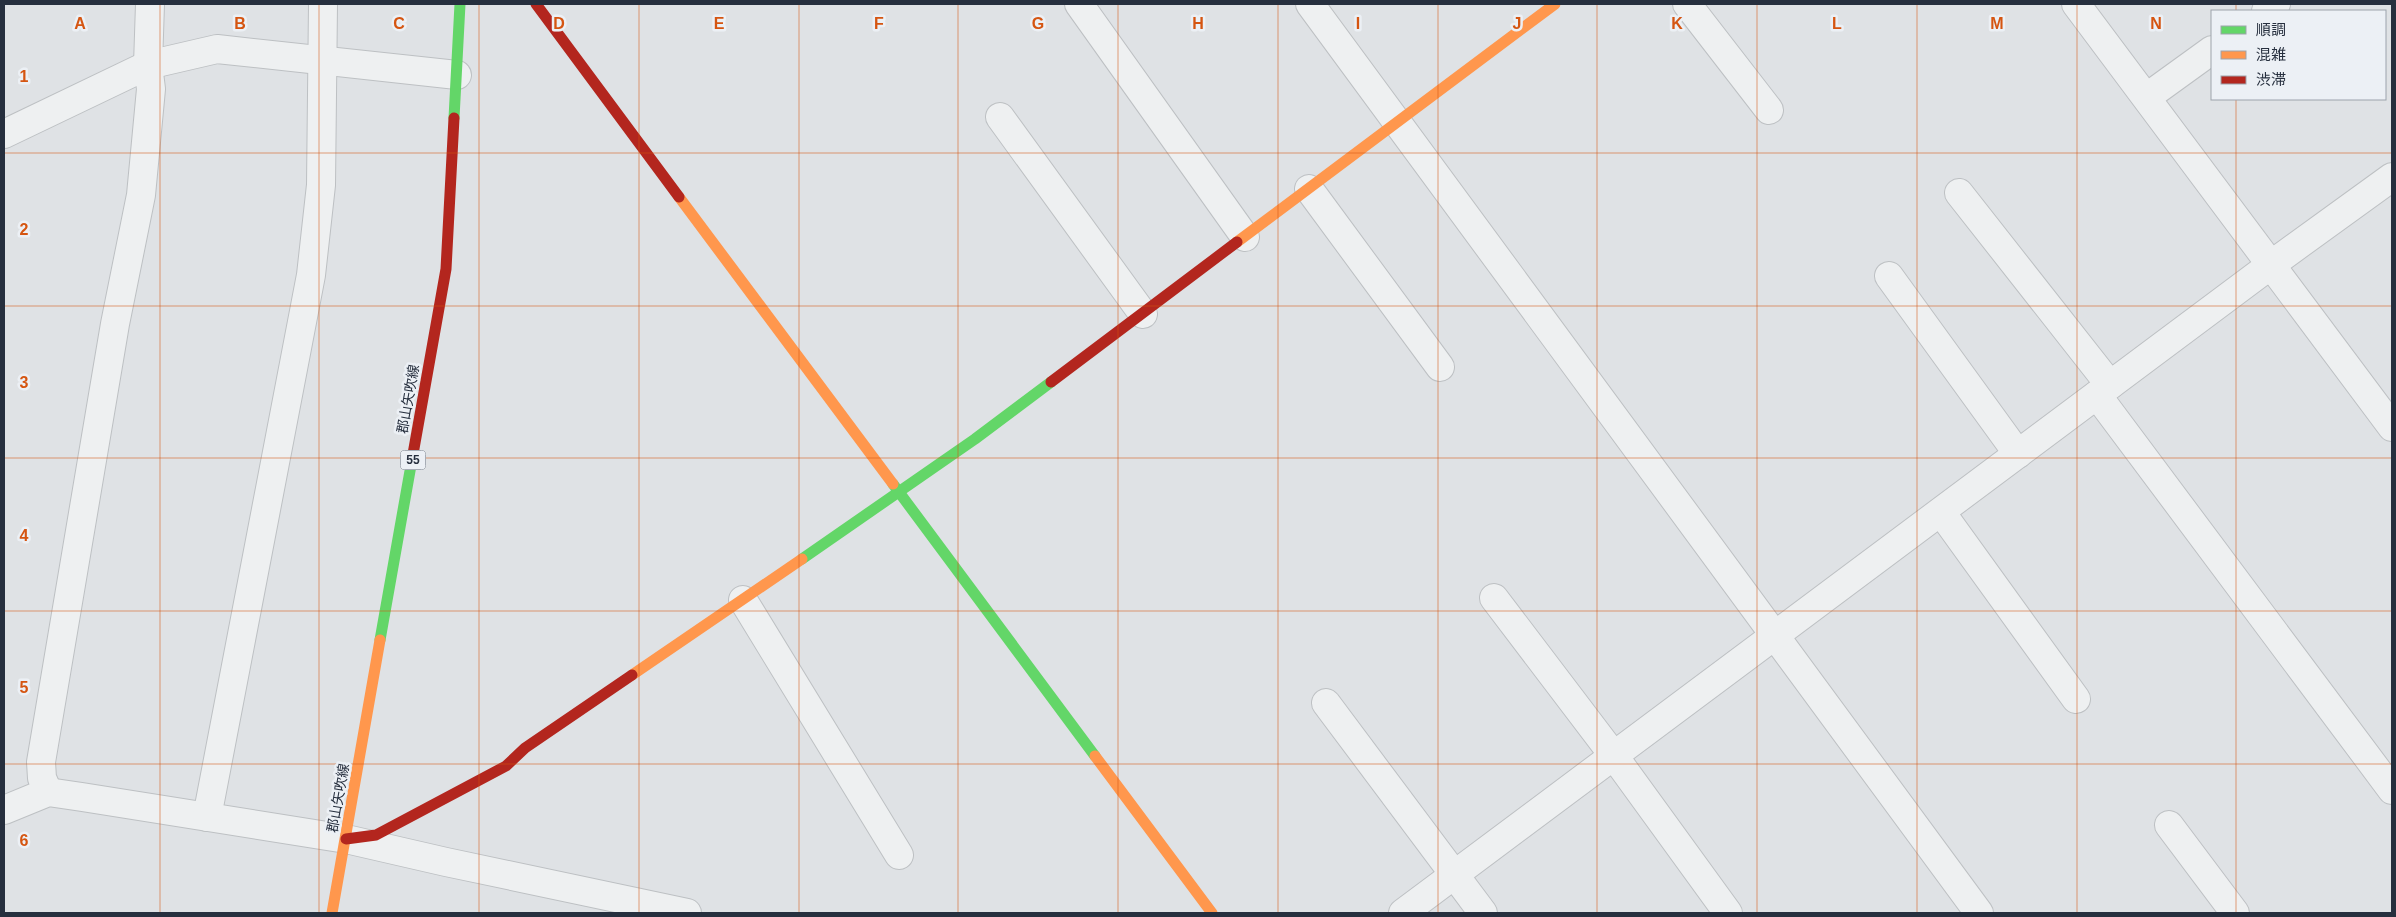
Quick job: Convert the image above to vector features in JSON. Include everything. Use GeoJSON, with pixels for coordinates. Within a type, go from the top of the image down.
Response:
{"type":"FeatureCollection","features":[{"type":"Feature","properties":{"kind":"street"},"geometry":{"type":"LineString","coordinates":[[48,792],[42,778],[41,762],[115,324],[141,195],[151,89],[148,65],[150,4]]}},
{"type":"Feature","properties":{"kind":"street"},"geometry":{"type":"LineString","coordinates":[[207,817],[311,275],[321,184],[323,4]]}},
{"type":"Feature","properties":{"kind":"street","name":"郡山矢吹線"},"geometry":{"type":"LineString","coordinates":[[332,913],[446,269],[460,4]]}},
{"type":"Feature","properties":{"kind":"street"},"geometry":{"type":"LineString","coordinates":[[536,4],[1212,913]]}},
{"type":"Feature","properties":{"kind":"street"},"geometry":{"type":"LineString","coordinates":[[1079,4],[1245,237]]}},
{"type":"Feature","properties":{"kind":"street"},"geometry":{"type":"LineString","coordinates":[[1310,4],[1979,913]]}},
{"type":"Feature","properties":{"kind":"street"},"geometry":{"type":"LineString","coordinates":[[346,839],[376,835],[506,766],[525,748],[975,439],[1555,4]]}},
{"type":"Feature","properties":{"kind":"street"},"geometry":{"type":"LineString","coordinates":[[1687,4],[1769,110]]}},
{"type":"Feature","properties":{"kind":"street"},"geometry":{"type":"LineString","coordinates":[[2076,4],[2272,264],[2392,428]]}},
{"type":"Feature","properties":{"kind":"street"},"geometry":{"type":"LineString","coordinates":[[4,134],[148,65],[217,49],[457,75]]}},
{"type":"Feature","properties":{"kind":"street"},"geometry":{"type":"LineString","coordinates":[[2147,97],[2211,51]]}},
{"type":"Feature","properties":{"kind":"street"},"geometry":{"type":"LineString","coordinates":[[1000,117],[1143,314]]}},
{"type":"Feature","properties":{"kind":"street"},"geometry":{"type":"LineString","coordinates":[[1403,913],[2392,176]]}},
{"type":"Feature","properties":{"kind":"street"},"geometry":{"type":"LineString","coordinates":[[1310,189],[1440,367]]}},
{"type":"Feature","properties":{"kind":"street"},"geometry":{"type":"LineString","coordinates":[[1959,192],[2392,790]]}},
{"type":"Feature","properties":{"kind":"street"},"geometry":{"type":"LineString","coordinates":[[1889,276],[2018,454]]}},
{"type":"Feature","properties":{"kind":"street"},"geometry":{"type":"LineString","coordinates":[[1941,512],[2076,699]]}},
{"type":"Feature","properties":{"kind":"street"},"geometry":{"type":"LineString","coordinates":[[1494,598],[1614,756],[1728,913]]}},
{"type":"Feature","properties":{"kind":"street"},"geometry":{"type":"LineString","coordinates":[[743,600],[899,855]]}},
{"type":"Feature","properties":{"kind":"street"},"geometry":{"type":"LineString","coordinates":[[1326,703],[1483,913]]}},
{"type":"Feature","properties":{"kind":"street"},"geometry":{"type":"LineString","coordinates":[[4,810],[48,792],[346,839],[686,913]]}},
{"type":"Feature","properties":{"kind":"street"},"geometry":{"type":"LineString","coordinates":[[2169,824],[2235,913]]}},
{"type":"Feature","properties":{"kind":"traffic: fast"},"geometry":{"type":"LineString","coordinates":[[454,118],[460,4]]}},
{"type":"Feature","properties":{"kind":"traffic: fast"},"geometry":{"type":"LineString","coordinates":[[802,559],[975,439],[1051,382]]}},
{"type":"Feature","properties":{"kind":"traffic: fast"},"geometry":{"type":"LineString","coordinates":[[380,640],[413,454]]}},
{"type":"Feature","properties":{"kind":"traffic: fast"},"geometry":{"type":"LineString","coordinates":[[893,484],[1095,756]]}},
{"type":"Feature","properties":{"kind":"traffic: slow"},"geometry":{"type":"LineString","coordinates":[[1237,242],[1555,4]]}},
{"type":"Feature","properties":{"kind":"traffic: slow"},"geometry":{"type":"LineString","coordinates":[[679,197],[893,484]]}},
{"type":"Feature","properties":{"kind":"traffic: slow"},"geometry":{"type":"LineString","coordinates":[[632,675],[802,559]]}},
{"type":"Feature","properties":{"kind":"traffic: slow"},"geometry":{"type":"LineString","coordinates":[[332,913],[380,640]]}},
{"type":"Feature","properties":{"kind":"traffic: slow"},"geometry":{"type":"LineString","coordinates":[[1095,756],[1212,913]]}},
{"type":"Feature","properties":{"kind":"traffic: jam"},"geometry":{"type":"LineString","coordinates":[[536,4],[679,197]]}},
{"type":"Feature","properties":{"kind":"traffic: jam"},"geometry":{"type":"LineString","coordinates":[[413,454],[446,269],[454,118]]}},
{"type":"Feature","properties":{"kind":"traffic: jam"},"geometry":{"type":"LineString","coordinates":[[1051,382],[1237,242]]}},
{"type":"Feature","properties":{"kind":"traffic: jam"},"geometry":{"type":"LineString","coordinates":[[346,839],[376,835],[506,766],[525,748],[632,675]]}}]}
